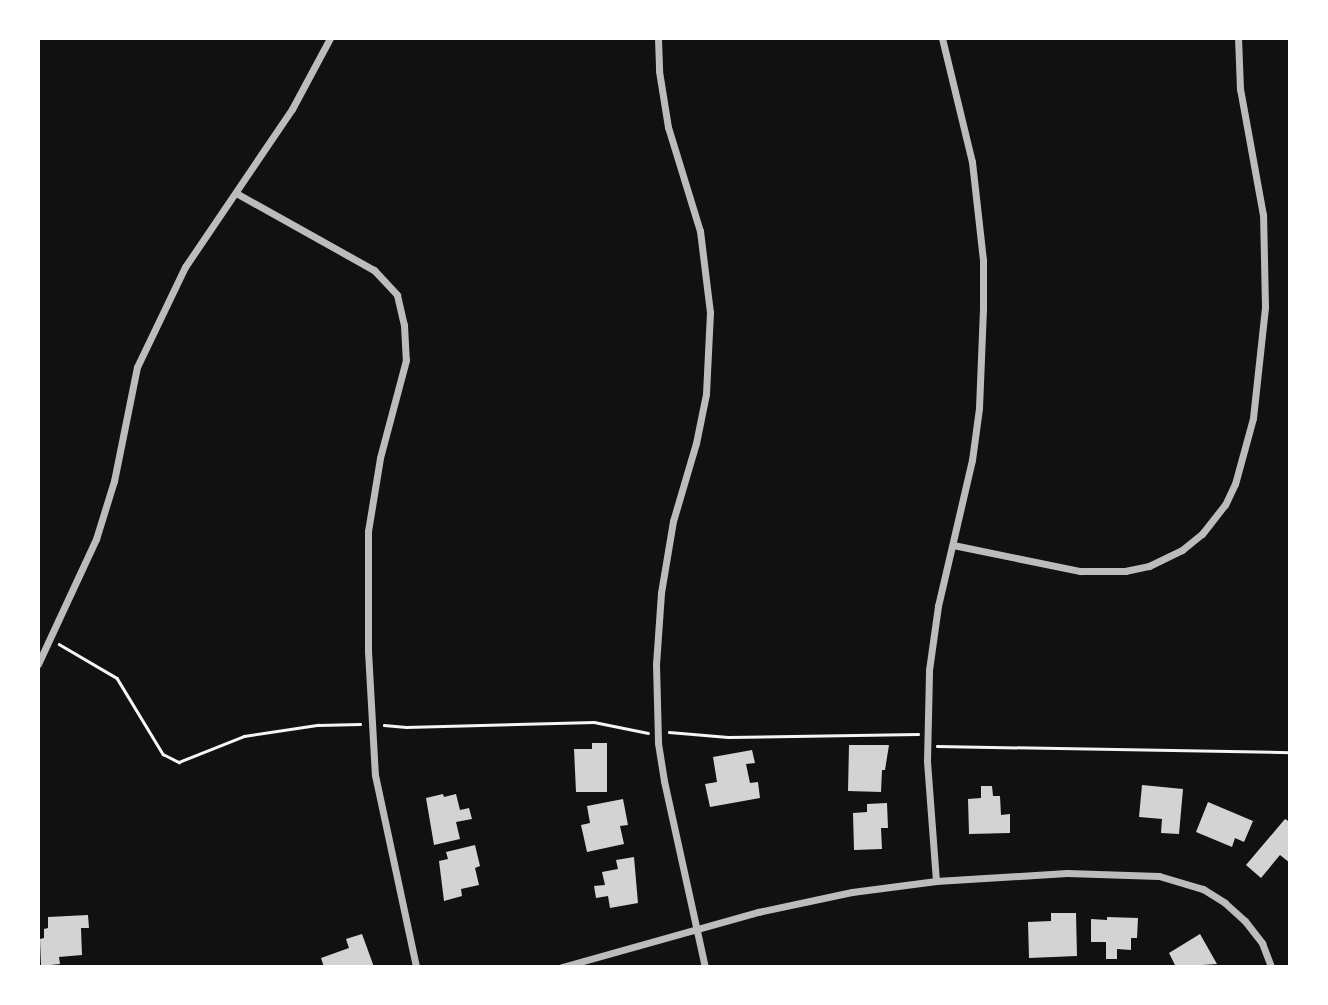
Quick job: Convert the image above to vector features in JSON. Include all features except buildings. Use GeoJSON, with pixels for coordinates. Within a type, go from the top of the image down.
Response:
{"type":"FeatureCollection","features":[{"type":"Feature","properties":{"kind":"street"},"geometry":{"type":"LineString","coordinates":[[38,664],[96,539],[114,481],[137,367],[186,267],[292,109],[330,38]]}},
{"type":"Feature","properties":{"kind":"street"},"geometry":{"type":"LineString","coordinates":[[658,38],[668,127],[700,231],[710,338],[701,419],[673,522],[661,593],[656,664],[657,732],[672,824],[705,967]]}},
{"type":"Feature","properties":{"kind":"street"},"geometry":{"type":"LineString","coordinates":[[936,881],[927,746],[932,639],[968,483],[979,408],[983,260],[972,162],[942,38]]}},
{"type":"Feature","properties":{"kind":"street"},"geometry":{"type":"LineString","coordinates":[[953,545],[1080,571],[1125,571],[1149,566],[1182,550],[1202,534],[1225,505],[1235,484],[1253,418],[1265,307],[1263,215],[1240,89],[1238,38]]}},
{"type":"Feature","properties":{"kind":"street"},"geometry":{"type":"LineString","coordinates":[[236,193],[374,270],[397,295],[404,326],[406,360],[380,458],[368,531],[371,723],[380,809],[416,967]]}},
{"type":"Feature","properties":{"kind":"street"},"geometry":{"type":"LineString","coordinates":[[562,967],[695,928],[808,901],[936,881],[1067,873],[1145,874],[1180,880],[1203,889],[1235,911],[1262,943],[1272,967]]}},
{"type":"Feature","properties":{"kind":"path"},"geometry":{"type":"LineString","coordinates":[[49,640],[72,649],[117,678],[163,754],[179,762],[244,736],[318,725],[371,723],[406,727],[594,722],[619,725],[639,733],[728,737],[927,734]]}},
{"type":"Feature","properties":{"kind":"path"},"geometry":{"type":"LineString","coordinates":[[927,746],[1290,752]]}}]}
